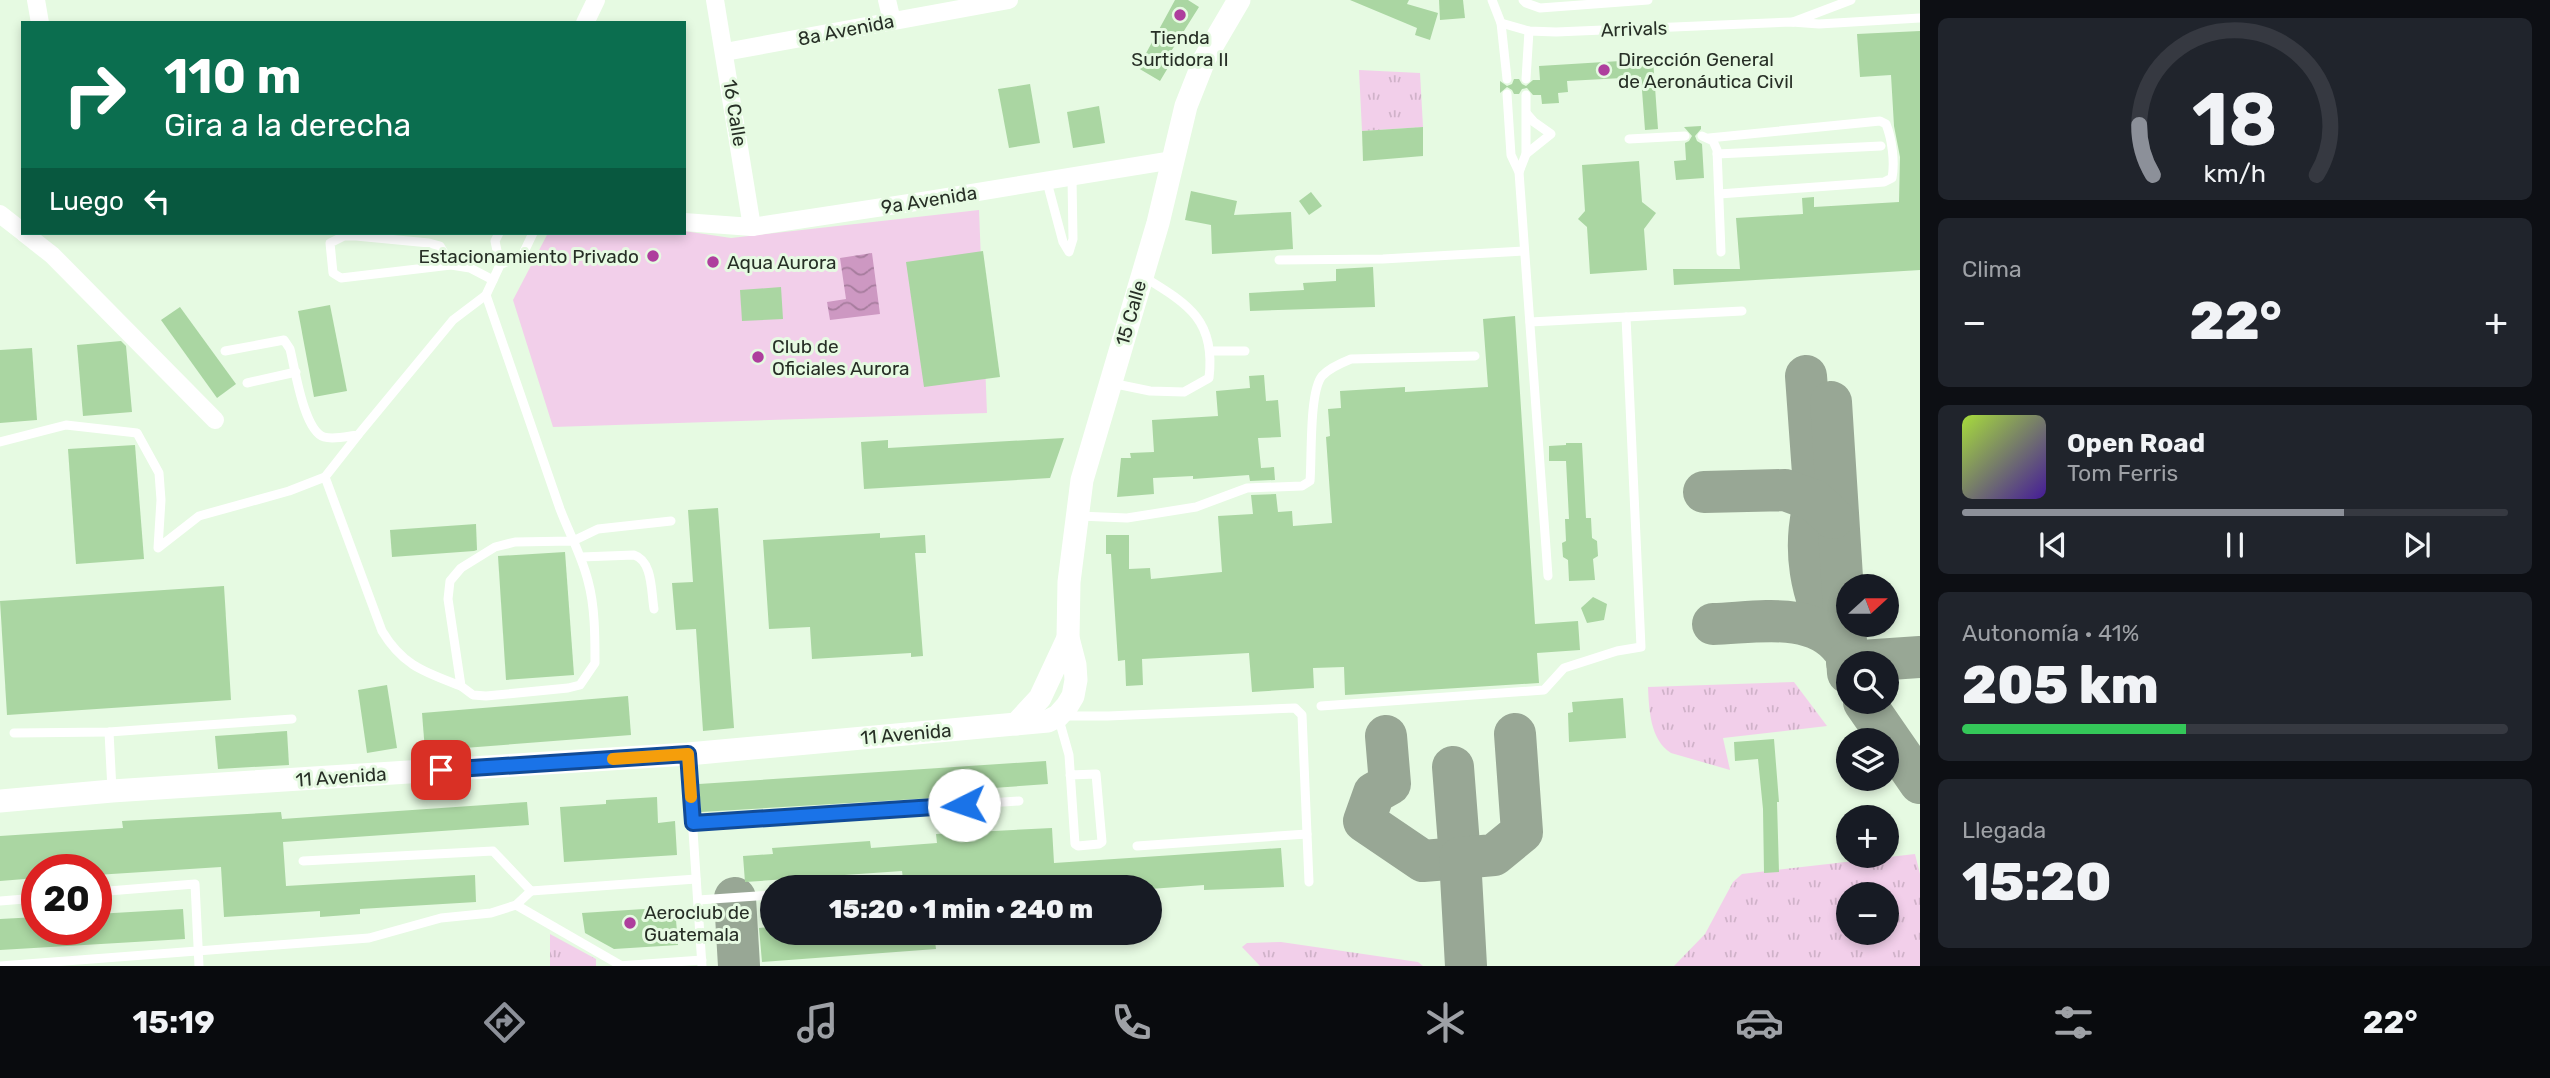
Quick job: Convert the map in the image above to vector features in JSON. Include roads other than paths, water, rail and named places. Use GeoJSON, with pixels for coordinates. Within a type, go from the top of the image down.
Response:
{"type":"FeatureCollection","features":[{"type":"Feature","properties":{"kind":"main road","name":"15 Calle"},"geometry":{"type":"LineString","coordinates":[[1068,638],[1069,582],[1082,480],[1142,276],[1186,106],[1205,58],[1237,0]]}},
{"type":"Feature","properties":{"kind":"main road"},"geometry":{"type":"LineString","coordinates":[[1058,716],[1073,696],[1076,680],[1068,638]]}},
{"type":"Feature","properties":{"kind":"main road"},"geometry":{"type":"LineString","coordinates":[[1016,724],[1040,698],[1068,638]]}},
{"type":"Feature","properties":{"kind":"main road","name":"11 Avenida"},"geometry":{"type":"LineString","coordinates":[[0,801],[112,791],[688,754],[1048,721],[1058,716]]}},
{"type":"Feature","properties":{"kind":"street"},"geometry":{"type":"LineString","coordinates":[[36,0],[40,21]]}},
{"type":"Feature","properties":{"kind":"street"},"geometry":{"type":"LineString","coordinates":[[586,21],[596,0]]}},
{"type":"Feature","properties":{"kind":"street","name":"16 Calle"},"geometry":{"type":"LineString","coordinates":[[715,0],[752,227]]}},
{"type":"Feature","properties":{"kind":"street"},"geometry":{"type":"LineString","coordinates":[[887,0],[892,22]]}},
{"type":"Feature","properties":{"kind":"street","name":"8a Avenida"},"geometry":{"type":"LineString","coordinates":[[725,52],[1009,0]]}},
{"type":"Feature","properties":{"kind":"street","name":"9a Avenida"},"geometry":{"type":"LineString","coordinates":[[686,222],[752,227],[1173,160]]}},
{"type":"Feature","properties":{"kind":"street"},"geometry":{"type":"LineString","coordinates":[[0,214],[21,230]]}},
{"type":"Feature","properties":{"kind":"street"},"geometry":{"type":"LineString","coordinates":[[27,235],[52,255],[215,420]]}},
{"type":"Feature","properties":{"kind":"lane"},"geometry":{"type":"LineString","coordinates":[[1492,0],[1501,23],[1507,79]]}},
{"type":"Feature","properties":{"kind":"lane"},"geometry":{"type":"LineString","coordinates":[[1524,0],[1540,8],[1648,0]]}},
{"type":"Feature","properties":{"kind":"lane"},"geometry":{"type":"LineString","coordinates":[[1792,22],[1850,0]]}},
{"type":"Feature","properties":{"kind":"lane"},"geometry":{"type":"LineString","coordinates":[[1792,22],[1819,24],[1920,18]]}},
{"type":"Feature","properties":{"kind":"lane","name":"Arrivals"},"geometry":{"type":"LineString","coordinates":[[1501,23],[1529,31],[1792,22]]}},
{"type":"Feature","properties":{"kind":"lane"},"geometry":{"type":"LineString","coordinates":[[1527,79],[1529,31]]}},
{"type":"Feature","properties":{"kind":"lane"},"geometry":{"type":"LineString","coordinates":[[1507,94],[1511,155],[1519,172],[1548,576]]}},
{"type":"Feature","properties":{"kind":"lane"},"geometry":{"type":"LineString","coordinates":[[1519,172],[1526,154],[1526,95]]}},
{"type":"Feature","properties":{"kind":"lane"},"geometry":{"type":"LineString","coordinates":[[1526,154],[1551,134],[1527,114]]}},
{"type":"Feature","properties":{"kind":"lane"},"geometry":{"type":"LineString","coordinates":[[1719,194],[1884,182],[1892,178],[1894,169],[1889,130],[1886,124],[1880,121],[1705,137],[1716,144],[1721,252]]}},
{"type":"Feature","properties":{"kind":"lane"},"geometry":{"type":"LineString","coordinates":[[1629,139],[1685,136]]}},
{"type":"Feature","properties":{"kind":"lane"},"geometry":{"type":"LineString","coordinates":[[1717,154],[1881,146]]}},
{"type":"Feature","properties":{"kind":"lane"},"geometry":{"type":"LineString","coordinates":[[1047,182],[1063,242],[1069,252],[1073,239],[1072,178]]}},
{"type":"Feature","properties":{"kind":"lane"},"geometry":{"type":"LineString","coordinates":[[0,442],[66,425],[137,433],[159,473],[162,500],[158,548],[199,516],[289,491],[326,477],[453,320],[486,295],[500,265],[495,242],[498,235]]}},
{"type":"Feature","properties":{"kind":"lane"},"geometry":{"type":"LineString","coordinates":[[500,265],[523,254],[532,235]]}},
{"type":"Feature","properties":{"kind":"lane"},"geometry":{"type":"LineString","coordinates":[[451,265],[440,246],[429,243],[334,236],[330,243],[333,274],[341,278],[451,265],[470,268],[493,280]]}},
{"type":"Feature","properties":{"kind":"lane"},"geometry":{"type":"LineString","coordinates":[[1279,260],[1383,259],[1524,251]]}},
{"type":"Feature","properties":{"kind":"lane"},"geometry":{"type":"LineString","coordinates":[[1111,383],[1150,391],[1184,392],[1209,378],[1211,351],[1203,330],[1188,306],[1142,276]]}},
{"type":"Feature","properties":{"kind":"lane"},"geometry":{"type":"LineString","coordinates":[[326,477],[382,631],[402,658],[417,669],[461,686],[472,695],[486,696],[580,685],[596,663],[589,584],[486,295]]}},
{"type":"Feature","properties":{"kind":"lane"},"geometry":{"type":"LineString","coordinates":[[1530,322],[1742,311]]}},
{"type":"Feature","properties":{"kind":"lane"},"geometry":{"type":"LineString","coordinates":[[1321,706],[1544,690],[1564,668],[1617,650],[1641,647],[1626,317]]}},
{"type":"Feature","properties":{"kind":"lane"},"geometry":{"type":"LineString","coordinates":[[225,351],[284,340],[290,349],[307,416],[316,432],[324,437],[334,438],[358,435]]}},
{"type":"Feature","properties":{"kind":"lane"},"geometry":{"type":"LineString","coordinates":[[1211,351],[1245,351]]}},
{"type":"Feature","properties":{"kind":"lane"},"geometry":{"type":"LineString","coordinates":[[1076,515],[1127,518],[1196,507],[1247,488],[1302,486],[1310,481],[1315,390],[1322,376],[1351,359],[1475,356]]}},
{"type":"Feature","properties":{"kind":"lane"},"geometry":{"type":"LineString","coordinates":[[247,383],[296,372]]}},
{"type":"Feature","properties":{"kind":"lane"},"geometry":{"type":"LineString","coordinates":[[461,686],[449,614],[450,581],[461,568],[495,547],[515,542],[573,541],[598,529],[671,521]]}},
{"type":"Feature","properties":{"kind":"lane"},"geometry":{"type":"LineString","coordinates":[[581,557],[642,557],[646,564],[654,609]]}},
{"type":"Feature","properties":{"kind":"lane"},"geometry":{"type":"LineString","coordinates":[[1070,775],[1096,774],[1102,842],[1099,844],[1075,844],[1070,775],[1069,755],[1058,716],[1295,708],[1302,715],[1309,882]]}},
{"type":"Feature","properties":{"kind":"lane"},"geometry":{"type":"LineString","coordinates":[[14,733],[109,732],[292,719]]}},
{"type":"Feature","properties":{"kind":"lane"},"geometry":{"type":"LineString","coordinates":[[109,732],[112,791]]}},
{"type":"Feature","properties":{"kind":"lane"},"geometry":{"type":"LineString","coordinates":[[516,905],[619,965],[702,963],[688,754]]}},
{"type":"Feature","properties":{"kind":"lane"},"geometry":{"type":"LineString","coordinates":[[693,823],[1018,801]]}},
{"type":"Feature","properties":{"kind":"lane"},"geometry":{"type":"LineString","coordinates":[[1137,846],[1307,834]]}},
{"type":"Feature","properties":{"kind":"lane"},"geometry":{"type":"LineString","coordinates":[[303,861],[493,851],[531,891]]}},
{"type":"Feature","properties":{"kind":"lane"},"geometry":{"type":"LineString","coordinates":[[0,966],[369,938],[441,918],[491,913],[516,905],[531,891],[696,879]]}},
{"type":"Feature","properties":{"kind":"lane"},"geometry":{"type":"LineString","coordinates":[[112,891],[195,884],[199,966]]}},
{"type":"Feature","properties":{"kind":"lane"},"geometry":{"type":"LineString","coordinates":[[698,900],[760,896]]}},
{"type":"Feature","properties":{"kind":"lane"},"geometry":{"type":"LineString","coordinates":[[0,901],[21,899]]}},
{"type":"Feature","properties":{"kind":"water"},"geometry":{"type":"Polygon","coordinates":[[[872,253],[880,314],[830,320],[827,302],[846,299],[840,258],[872,253]]]}},
{"type":"Feature","properties":{"kind":"place","name":"Tienda Surtidora II"},"geometry":{"type":"Point","coordinates":[1180,15]}},
{"type":"Feature","properties":{"kind":"place","name":"Dirección General de Aeronáutica Civil"},"geometry":{"type":"Point","coordinates":[1604,70]}},
{"type":"Feature","properties":{"kind":"place","name":"Estacionamiento Privado"},"geometry":{"type":"Point","coordinates":[653,256]}},
{"type":"Feature","properties":{"kind":"place","name":"Aqua Aurora"},"geometry":{"type":"Point","coordinates":[713,262]}},
{"type":"Feature","properties":{"kind":"place","name":"Club de Oficiales Aurora"},"geometry":{"type":"Point","coordinates":[758,357]}},
{"type":"Feature","properties":{"kind":"place","name":"Aeroclub de Guatemala"},"geometry":{"type":"Point","coordinates":[630,923]}}]}
